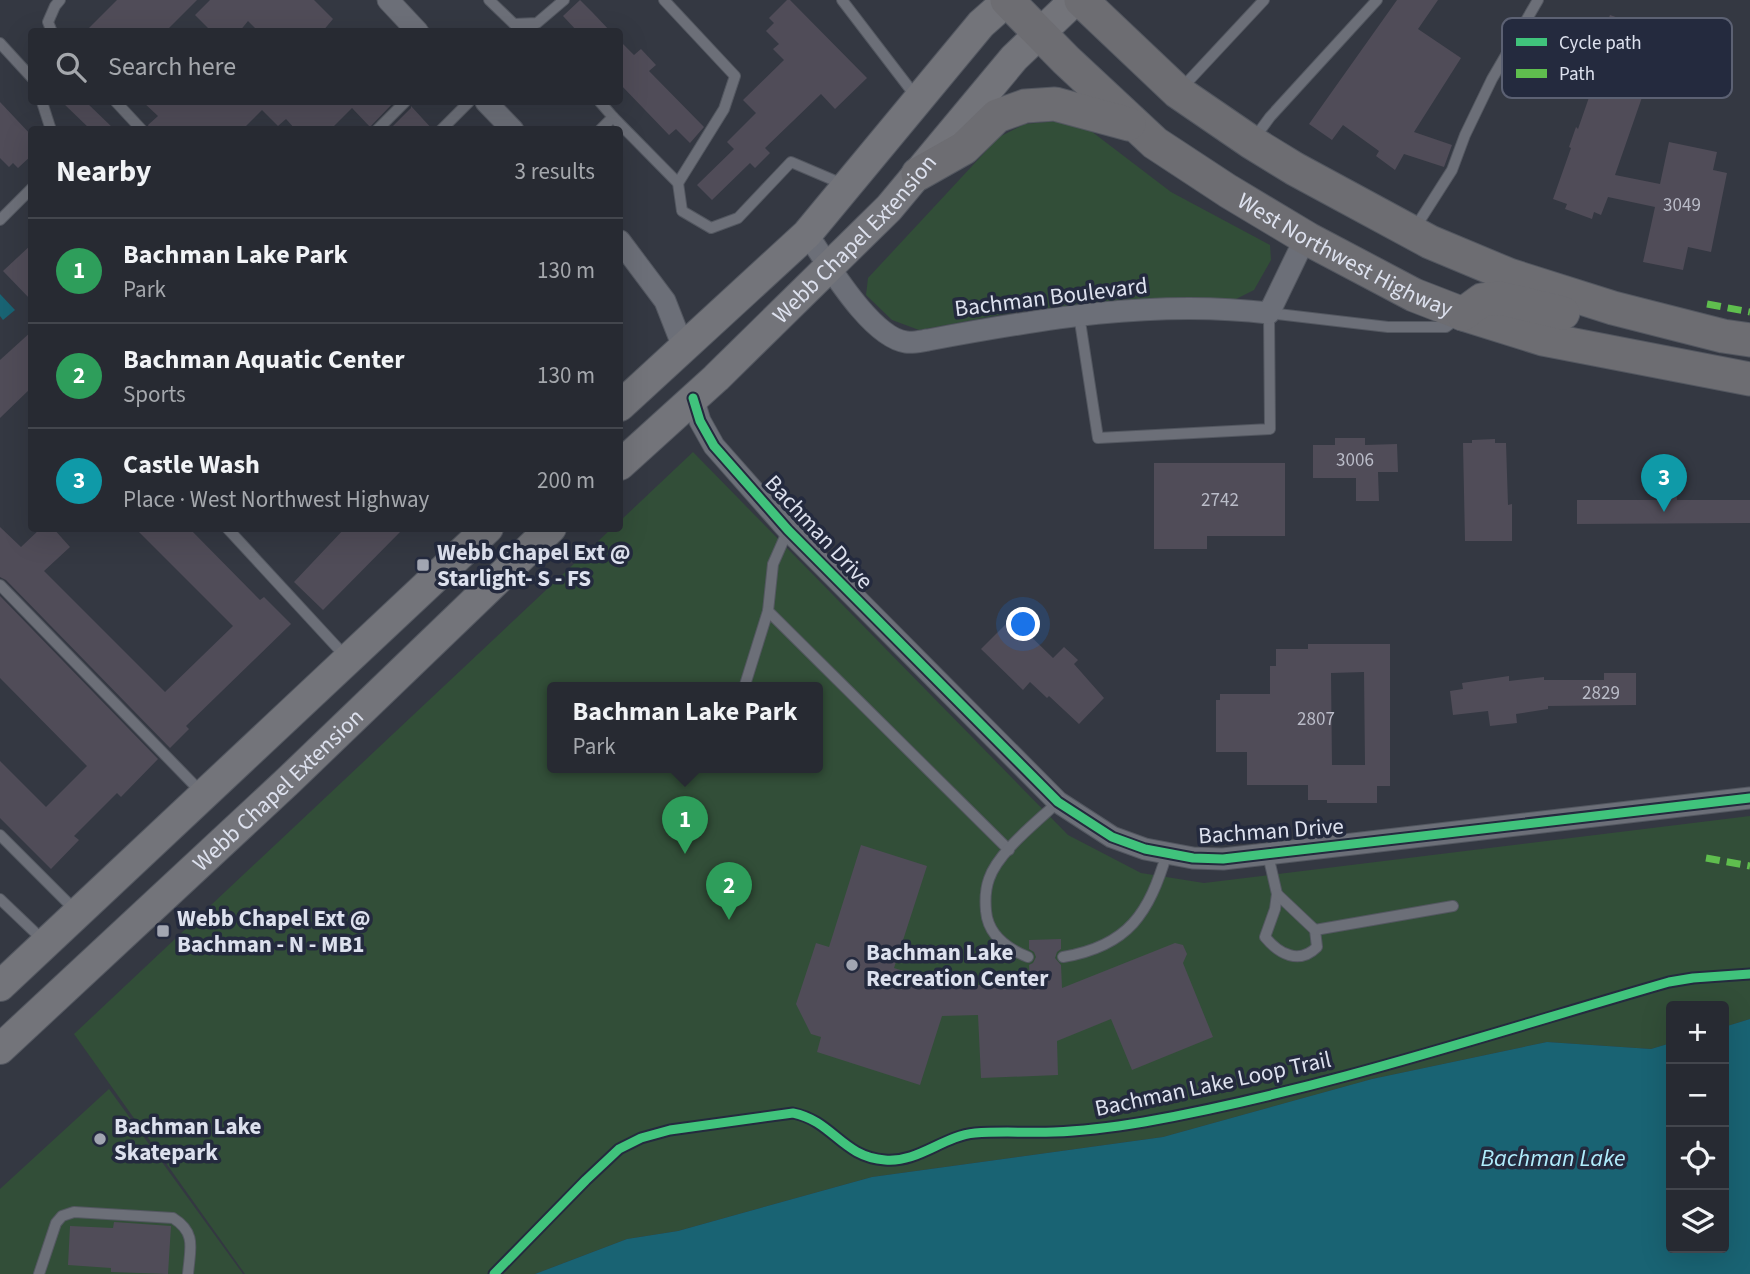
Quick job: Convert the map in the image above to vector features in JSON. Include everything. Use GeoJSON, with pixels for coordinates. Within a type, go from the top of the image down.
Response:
{"type":"FeatureCollection","features":[{"type":"Feature","properties":{"kind":"main road","name":"Webb Chapel Extension"},"geometry":{"type":"LineString","coordinates":[[623,403],[807,234],[981,24],[1008,0]]}},
{"type":"Feature","properties":{"kind":"main road","name":"West Northwest Highway"},"geometry":{"type":"LineString","coordinates":[[1008,0],[1155,143],[1308,239],[1414,295],[1463,314],[1556,341],[1750,379]]}},
{"type":"Feature","properties":{"kind":"main road","name":"Webb Chapel Extension"},"geometry":{"type":"LineString","coordinates":[[623,462],[889,208],[1014,58],[1074,0]]}},
{"type":"Feature","properties":{"kind":"main road"},"geometry":{"type":"LineString","coordinates":[[1081,0],[1178,92],[1251,142],[1343,197],[1412,233],[1509,275],[1613,308],[1723,336],[1750,340]]}},
{"type":"Feature","properties":{"kind":"main road"},"geometry":{"type":"LineString","coordinates":[[918,174],[964,148],[997,116],[1025,106],[1055,104],[1138,127]]}},
{"type":"Feature","properties":{"kind":"main road"},"geometry":{"type":"LineString","coordinates":[[1463,314],[1482,300],[1500,298],[1573,316],[1613,308]]}},
{"type":"Feature","properties":{"kind":"main road"},"geometry":{"type":"LineString","coordinates":[[683,347],[693,398]]}},
{"type":"Feature","properties":{"kind":"main road","name":"Webb Chapel Extension"},"geometry":{"type":"LineString","coordinates":[[0,986],[484,532]]}},
{"type":"Feature","properties":{"kind":"main road","name":"Webb Chapel Extension"},"geometry":{"type":"LineString","coordinates":[[0,1049],[547,532]]}},
{"type":"Feature","properties":{"kind":"main road"},"geometry":{"type":"LineString","coordinates":[[349,659],[378,693]]}},
{"type":"Feature","properties":{"kind":"main road"},"geometry":{"type":"LineString","coordinates":[[45,942],[78,977]]}},
{"type":"Feature","properties":{"kind":"street"},"geometry":{"type":"LineString","coordinates":[[388,0],[414,28]]}},
{"type":"Feature","properties":{"kind":"street"},"geometry":{"type":"LineString","coordinates":[[489,105],[509,126]]}},
{"type":"Feature","properties":{"kind":"street","name":"Bachman Boulevard"},"geometry":{"type":"LineString","coordinates":[[807,234],[850,296],[882,331],[905,342],[1079,315],[1157,309],[1234,309],[1269,313]]}},
{"type":"Feature","properties":{"kind":"street"},"geometry":{"type":"LineString","coordinates":[[1269,313],[1298,253],[1308,239]]}},
{"type":"Feature","properties":{"kind":"street"},"geometry":{"type":"LineString","coordinates":[[623,245],[666,301],[683,347]]}},
{"type":"Feature","properties":{"kind":"street","name":"Bachman Drive"},"geometry":{"type":"LineString","coordinates":[[693,398],[700,421],[714,446],[788,530],[1058,802],[1112,837],[1146,849],[1193,858],[1223,859],[1750,799]]}},
{"type":"Feature","properties":{"kind":"lane"},"geometry":{"type":"LineString","coordinates":[[50,28],[48,22],[60,0]]}},
{"type":"Feature","properties":{"kind":"lane"},"geometry":{"type":"LineString","coordinates":[[489,0],[514,24],[540,27],[564,0]]}},
{"type":"Feature","properties":{"kind":"lane"},"geometry":{"type":"LineString","coordinates":[[664,0],[735,76],[724,109],[678,183]]}},
{"type":"Feature","properties":{"kind":"lane"},"geometry":{"type":"LineString","coordinates":[[842,0],[918,99]]}},
{"type":"Feature","properties":{"kind":"lane"},"geometry":{"type":"LineString","coordinates":[[1178,92],[1264,0]]}},
{"type":"Feature","properties":{"kind":"lane"},"geometry":{"type":"LineString","coordinates":[[1251,142],[1270,117],[1377,0]]}},
{"type":"Feature","properties":{"kind":"lane"},"geometry":{"type":"LineString","coordinates":[[1528,18],[1538,0]]}},
{"type":"Feature","properties":{"kind":"lane"},"geometry":{"type":"LineString","coordinates":[[0,43],[28,74]]}},
{"type":"Feature","properties":{"kind":"lane"},"geometry":{"type":"LineString","coordinates":[[1412,233],[1452,170],[1465,135],[1502,62]]}},
{"type":"Feature","properties":{"kind":"lane"},"geometry":{"type":"LineString","coordinates":[[43,105],[50,126]]}},
{"type":"Feature","properties":{"kind":"lane"},"geometry":{"type":"LineString","coordinates":[[119,105],[138,126]]}},
{"type":"Feature","properties":{"kind":"lane"},"geometry":{"type":"LineString","coordinates":[[381,126],[402,105]]}},
{"type":"Feature","properties":{"kind":"lane"},"geometry":{"type":"LineString","coordinates":[[445,126],[466,105]]}},
{"type":"Feature","properties":{"kind":"lane"},"geometry":{"type":"LineString","coordinates":[[602,105],[621,126]]}},
{"type":"Feature","properties":{"kind":"lane"},"geometry":{"type":"LineString","coordinates":[[604,126],[612,117]]}},
{"type":"Feature","properties":{"kind":"lane"},"geometry":{"type":"LineString","coordinates":[[623,128],[678,183],[682,211],[711,228],[738,218],[791,162],[846,186]]}},
{"type":"Feature","properties":{"kind":"lane"},"geometry":{"type":"LineString","coordinates":[[0,220],[28,192]]}},
{"type":"Feature","properties":{"kind":"lane"},"geometry":{"type":"LineString","coordinates":[[1079,315],[1098,438],[1270,429],[1269,313],[1388,327],[1432,328],[1446,327],[1463,314]]}},
{"type":"Feature","properties":{"kind":"lane"},"geometry":{"type":"LineString","coordinates":[[746,682],[768,611],[773,564],[788,530]]}},
{"type":"Feature","properties":{"kind":"lane"},"geometry":{"type":"LineString","coordinates":[[231,532],[349,659]]}},
{"type":"Feature","properties":{"kind":"lane"},"geometry":{"type":"LineString","coordinates":[[0,584],[203,794]]}},
{"type":"Feature","properties":{"kind":"lane"},"geometry":{"type":"LineString","coordinates":[[768,611],[1009,850]]}},
{"type":"Feature","properties":{"kind":"lane"},"geometry":{"type":"LineString","coordinates":[[1028,957],[1010,950],[996,936],[987,917],[985,896],[994,867],[1058,802]]}},
{"type":"Feature","properties":{"kind":"lane"},"geometry":{"type":"LineString","coordinates":[[0,835],[77,912]]}},
{"type":"Feature","properties":{"kind":"lane"},"geometry":{"type":"LineString","coordinates":[[1063,957],[1083,954],[1116,937],[1139,920],[1159,879],[1167,853]]}},
{"type":"Feature","properties":{"kind":"lane"},"geometry":{"type":"LineString","coordinates":[[1268,855],[1277,894],[1275,909],[1265,937],[1275,950],[1295,957],[1311,953],[1317,947],[1315,930],[1277,894]]}},
{"type":"Feature","properties":{"kind":"lane"},"geometry":{"type":"LineString","coordinates":[[0,899],[45,942]]}},
{"type":"Feature","properties":{"kind":"lane"},"geometry":{"type":"LineString","coordinates":[[1315,930],[1453,906]]}},
{"type":"Feature","properties":{"kind":"lane"},"geometry":{"type":"LineString","coordinates":[[39,1274],[56,1223],[62,1216],[74,1212],[173,1218],[185,1225],[190,1236],[188,1274]]}},
{"type":"Feature","properties":{"kind":"green space"},"geometry":{"type":"Polygon","coordinates":[[[1058,121],[1091,131],[1171,192],[1270,245],[1271,260],[1254,290],[1236,299],[1130,299],[1020,311],[919,330],[892,320],[866,295],[868,278],[999,137],[1025,124],[1058,121]]]}},
{"type":"Feature","properties":{"kind":"green space"},"geometry":{"type":"Polygon","coordinates":[[[693,452],[1068,835],[1141,873],[1204,883],[1750,816],[1750,1019],[1729,1025],[1729,1001],[1666,1001],[1666,1044],[1651,1049],[1547,1042],[1372,1079],[1163,1137],[872,1177],[678,1231],[627,1239],[535,1274],[245,1274],[74,1034],[608,532],[623,532],[623,518],[693,452]]]}},
{"type":"Feature","properties":{"kind":"green space","name":"Bachman Lake Skatepark"},"geometry":{"type":"Polygon","coordinates":[[[109,1089],[243,1274],[0,1274],[0,1189],[109,1089]]]}},
{"type":"Feature","properties":{"kind":"water"},"geometry":{"type":"Polygon","coordinates":[[[0,294],[15,310],[3,320],[0,316],[0,294]]]}},
{"type":"Feature","properties":{"kind":"water","name":"Bachman Lake"},"geometry":{"type":"Polygon","coordinates":[[[1750,1019],[1750,1274],[535,1274],[627,1239],[678,1231],[872,1177],[1163,1137],[1372,1079],[1547,1042],[1651,1049],[1666,1044],[1666,1253],[1729,1253],[1729,1025],[1750,1019]]]}},
{"type":"Feature","properties":{"kind":"building"},"geometry":{"type":"Polygon","coordinates":[[[117,0],[197,0],[169,28],[89,28],[117,0]]]}},
{"type":"Feature","properties":{"kind":"building"},"geometry":{"type":"Polygon","coordinates":[[[210,0],[314,0],[333,19],[325,28],[255,28],[248,21],[242,28],[208,28],[195,15],[210,0]]]}},
{"type":"Feature","properties":{"kind":"building"},"geometry":{"type":"Polygon","coordinates":[[[580,0],[607,28],[574,28],[563,16],[580,0]]]}},
{"type":"Feature","properties":{"kind":"building"},"geometry":{"type":"Polygon","coordinates":[[[787,0],[867,78],[835,109],[821,94],[765,148],[770,153],[755,168],[750,163],[712,200],[697,185],[734,149],[727,142],[756,113],[743,100],[784,60],[773,49],[779,44],[766,31],[774,23],[769,18],[787,0]]]}},
{"type":"Feature","properties":{"kind":"building"},"geometry":{"type":"Polygon","coordinates":[[[1397,0],[1438,0],[1418,29],[1461,58],[1414,132],[1452,145],[1444,167],[1404,154],[1395,170],[1376,156],[1379,151],[1343,125],[1332,140],[1309,124],[1397,0]]]}},
{"type":"Feature","properties":{"kind":"building"},"geometry":{"type":"Polygon","coordinates":[[[623,44],[634,55],[641,49],[656,65],[649,71],[704,127],[690,143],[676,129],[669,135],[623,87],[623,44]]]}},
{"type":"Feature","properties":{"kind":"building"},"geometry":{"type":"Polygon","coordinates":[[[1589,98],[1642,98],[1615,175],[1660,184],[1669,142],[1717,152],[1713,170],[1727,173],[1711,252],[1688,247],[1683,270],[1643,262],[1655,207],[1608,197],[1601,215],[1594,212],[1592,219],[1565,209],[1567,204],[1553,199],[1576,127],[1578,129],[1589,98]]]}},
{"type":"Feature","properties":{"kind":"building"},"geometry":{"type":"Polygon","coordinates":[[[0,102],[28,132],[28,159],[18,168],[13,163],[9,167],[0,158],[0,102]]]}},
{"type":"Feature","properties":{"kind":"building"},"geometry":{"type":"Polygon","coordinates":[[[65,105],[89,105],[111,126],[87,126],[65,105]]]}},
{"type":"Feature","properties":{"kind":"building"},"geometry":{"type":"Polygon","coordinates":[[[146,105],[391,105],[371,126],[352,108],[334,126],[292,126],[286,119],[278,126],[262,110],[246,126],[148,126],[158,116],[146,105]]]}},
{"type":"Feature","properties":{"kind":"building"},"geometry":{"type":"Polygon","coordinates":[[[411,106],[429,126],[393,126],[411,106]]]}},
{"type":"Feature","properties":{"kind":"building"},"geometry":{"type":"Polygon","coordinates":[[[28,248],[28,297],[3,271],[28,248]]]}},
{"type":"Feature","properties":{"kind":"building"},"geometry":{"type":"Polygon","coordinates":[[[28,335],[28,391],[0,418],[0,360],[28,335]]]}},
{"type":"Feature","properties":{"kind":"building"},"geometry":{"type":"Polygon","coordinates":[[[1335,438],[1365,438],[1365,445],[1397,444],[1398,472],[1378,472],[1379,501],[1356,501],[1356,478],[1313,478],[1313,445],[1335,445],[1335,438]]]}},
{"type":"Feature","properties":{"kind":"building"},"geometry":{"type":"Polygon","coordinates":[[[1495,439],[1495,443],[1506,443],[1508,505],[1512,504],[1512,541],[1465,541],[1463,443],[1495,439]]]}},
{"type":"Feature","properties":{"kind":"building"},"geometry":{"type":"Polygon","coordinates":[[[1154,463],[1285,463],[1285,536],[1207,536],[1207,549],[1154,549],[1154,463]]]}},
{"type":"Feature","properties":{"kind":"building"},"geometry":{"type":"Polygon","coordinates":[[[1658,489],[1676,489],[1677,500],[1750,500],[1750,523],[1577,524],[1577,500],[1658,500],[1658,489]]]}},
{"type":"Feature","properties":{"kind":"building"},"geometry":{"type":"Polygon","coordinates":[[[0,527],[21,547],[37,532],[57,532],[70,547],[44,571],[165,692],[233,626],[139,532],[193,532],[260,600],[264,597],[291,624],[186,726],[189,729],[170,748],[6,580],[0,577],[0,527]]]}},
{"type":"Feature","properties":{"kind":"building"},"geometry":{"type":"Polygon","coordinates":[[[341,532],[400,532],[323,610],[294,582],[341,532]]]}},
{"type":"Feature","properties":{"kind":"building"},"geometry":{"type":"Polygon","coordinates":[[[0,596],[158,759],[121,797],[117,793],[74,836],[79,840],[51,869],[0,818],[0,761],[46,807],[87,766],[0,678],[0,596]]]}},
{"type":"Feature","properties":{"kind":"building"},"geometry":{"type":"Polygon","coordinates":[[[1012,618],[1053,658],[1064,647],[1078,660],[1074,664],[1104,698],[1079,724],[1030,682],[1023,690],[981,649],[1012,618]]]}},
{"type":"Feature","properties":{"kind":"building"},"geometry":{"type":"Polygon","coordinates":[[[1308,644],[1390,644],[1390,786],[1377,786],[1377,803],[1327,803],[1327,800],[1308,800],[1308,785],[1247,785],[1247,752],[1216,752],[1216,700],[1220,700],[1220,694],[1270,694],[1270,666],[1276,666],[1276,649],[1308,649],[1308,644]],[[1364,672],[1331,673],[1332,765],[1365,765],[1364,672]]]}},
{"type":"Feature","properties":{"kind":"building"},"geometry":{"type":"Polygon","coordinates":[[[1604,673],[1636,673],[1636,705],[1548,706],[1548,709],[1516,714],[1517,723],[1490,726],[1488,711],[1453,715],[1450,691],[1463,689],[1462,683],[1509,676],[1509,681],[1544,677],[1544,680],[1604,680],[1604,673]]]}},
{"type":"Feature","properties":{"kind":"building","name":"Bachman Lake Recreation Center"},"geometry":{"type":"Polygon","coordinates":[[[861,845],[927,866],[894,968],[952,986],[1030,983],[1029,965],[1036,957],[1029,949],[1029,940],[1061,939],[1061,949],[1055,958],[1061,965],[1062,988],[1175,943],[1183,945],[1187,954],[1183,963],[1213,1037],[1132,1070],[1111,1019],[1057,1041],[1058,1075],[981,1078],[978,1015],[942,1016],[920,1085],[817,1052],[821,1037],[811,1034],[796,1004],[816,943],[829,947],[861,845]]]}},
{"type":"Feature","properties":{"kind":"building"},"geometry":{"type":"Polygon","coordinates":[[[114,1222],[171,1226],[168,1274],[111,1272],[111,1268],[68,1265],[70,1226],[113,1228],[114,1222]]]}},
{"type":"Feature","properties":{"kind":"marked path"},"geometry":{"type":"LineString","coordinates":[[1707,304],[1750,312]]}},
{"type":"Feature","properties":{"kind":"marked path"},"geometry":{"type":"LineString","coordinates":[[1706,858],[1750,866]]}},
{"type":"Feature","properties":{"kind":"cycle path"},"geometry":{"type":"LineString","coordinates":[[693,398],[700,421],[714,446],[788,530],[1058,802],[1112,837],[1145,849],[1193,858],[1223,859],[1750,798]]}},
{"type":"Feature","properties":{"kind":"cycle path","name":"Bachman Lake Loop Trail"},"geometry":{"type":"LineString","coordinates":[[494,1274],[619,1149],[641,1138],[670,1130],[793,1113],[818,1123],[858,1153],[885,1160],[897,1160],[975,1133],[1088,1130],[1211,1109],[1408,1059],[1669,982],[1750,974]]}},
{"type":"Feature","properties":{"kind":"place","name":"Castle Wash"},"geometry":{"type":"Point","coordinates":[1664,512]}},
{"type":"Feature","properties":{"kind":"place","name":"Webb Chapel Ext @ Starlight- S - FS"},"geometry":{"type":"Point","coordinates":[423,565]}},
{"type":"Feature","properties":{"kind":"place","name":"Bachman Lake Park"},"geometry":{"type":"Point","coordinates":[685,854]}},
{"type":"Feature","properties":{"kind":"place","name":"Bachman Aquatic Center"},"geometry":{"type":"Point","coordinates":[729,920]}},
{"type":"Feature","properties":{"kind":"place","name":"Webb Chapel Ext @ Bachman - N - MB1"},"geometry":{"type":"Point","coordinates":[163,931]}},
{"type":"Feature","properties":{"kind":"place","name":"Bachman Lake Recreation Center"},"geometry":{"type":"Point","coordinates":[852,965]}},
{"type":"Feature","properties":{"kind":"place","name":"Bachman Lake Skatepark"},"geometry":{"type":"Point","coordinates":[100,1139]}}]}
